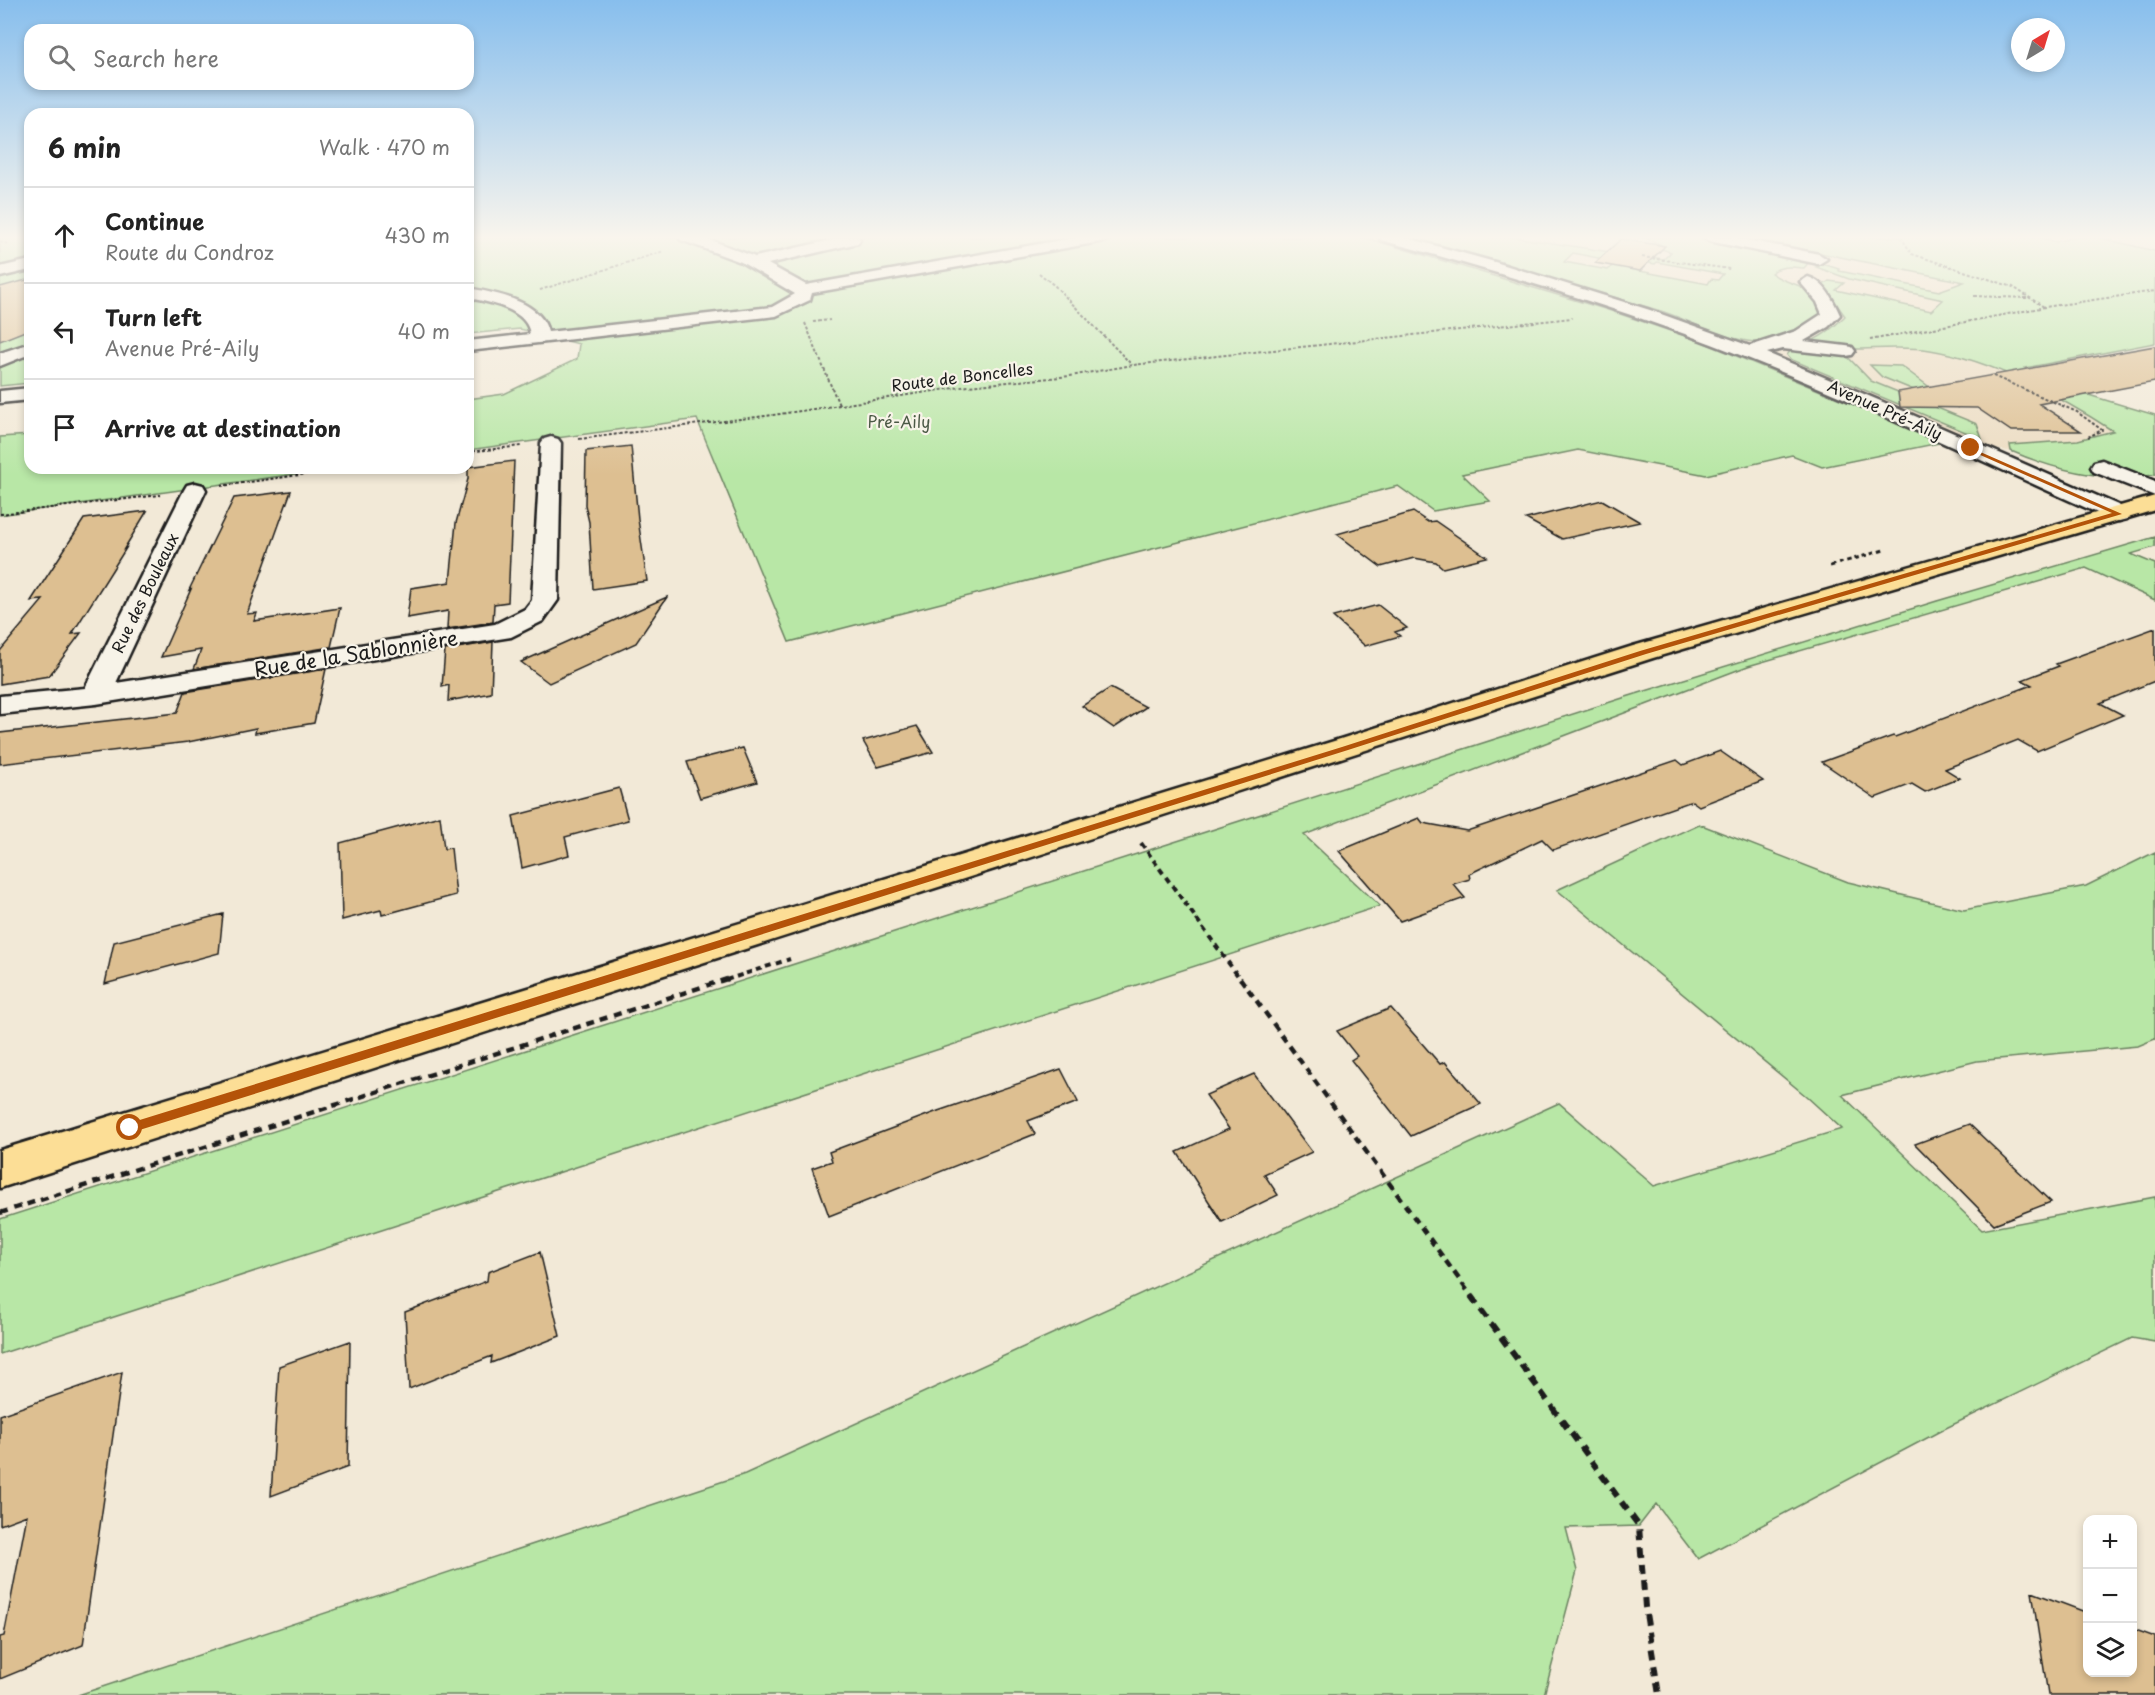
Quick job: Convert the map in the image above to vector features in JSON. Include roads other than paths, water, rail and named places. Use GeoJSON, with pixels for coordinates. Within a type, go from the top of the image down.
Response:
{"type":"FeatureCollection","features":[{"type":"Feature","properties":{"kind":"main road"},"geometry":{"type":"LineString","coordinates":[[0,1169],[1133,837],[1643,652],[2155,503]]}},
{"type":"Feature","properties":{"kind":"street"},"geometry":{"type":"LineString","coordinates":[[530,316],[536,323],[540,338]]}},
{"type":"Feature","properties":{"kind":"street"},"geometry":{"type":"LineString","coordinates":[[474,345],[735,316]]}},
{"type":"Feature","properties":{"kind":"street","name":"Avenue Pré-Aily"},"geometry":{"type":"LineString","coordinates":[[1650,316],[1749,352],[2119,514]]}},
{"type":"Feature","properties":{"kind":"street"},"geometry":{"type":"LineString","coordinates":[[1749,352],[1784,344],[1816,329],[1830,316]]}},
{"type":"Feature","properties":{"kind":"street"},"geometry":{"type":"LineString","coordinates":[[1784,344],[1846,351]]}},
{"type":"Feature","properties":{"kind":"street"},"geometry":{"type":"LineString","coordinates":[[0,360],[24,350]]}},
{"type":"Feature","properties":{"kind":"street"},"geometry":{"type":"LineString","coordinates":[[0,397],[24,395]]}},
{"type":"Feature","properties":{"kind":"street","name":"Rue de la Sablonnière"},"geometry":{"type":"LineString","coordinates":[[0,705],[96,695],[502,631],[534,615],[545,600],[551,443]]}},
{"type":"Feature","properties":{"kind":"street"},"geometry":{"type":"LineString","coordinates":[[2103,466],[2155,489]]}},
{"type":"Feature","properties":{"kind":"street","name":"Rue des Bouleaux"},"geometry":{"type":"LineString","coordinates":[[96,695],[195,490]]}},
{"type":"Feature","properties":{"kind":"park label","name":"Pré-Aily"},"geometry":{"type":"Point","coordinates":[899,422]}}]}
